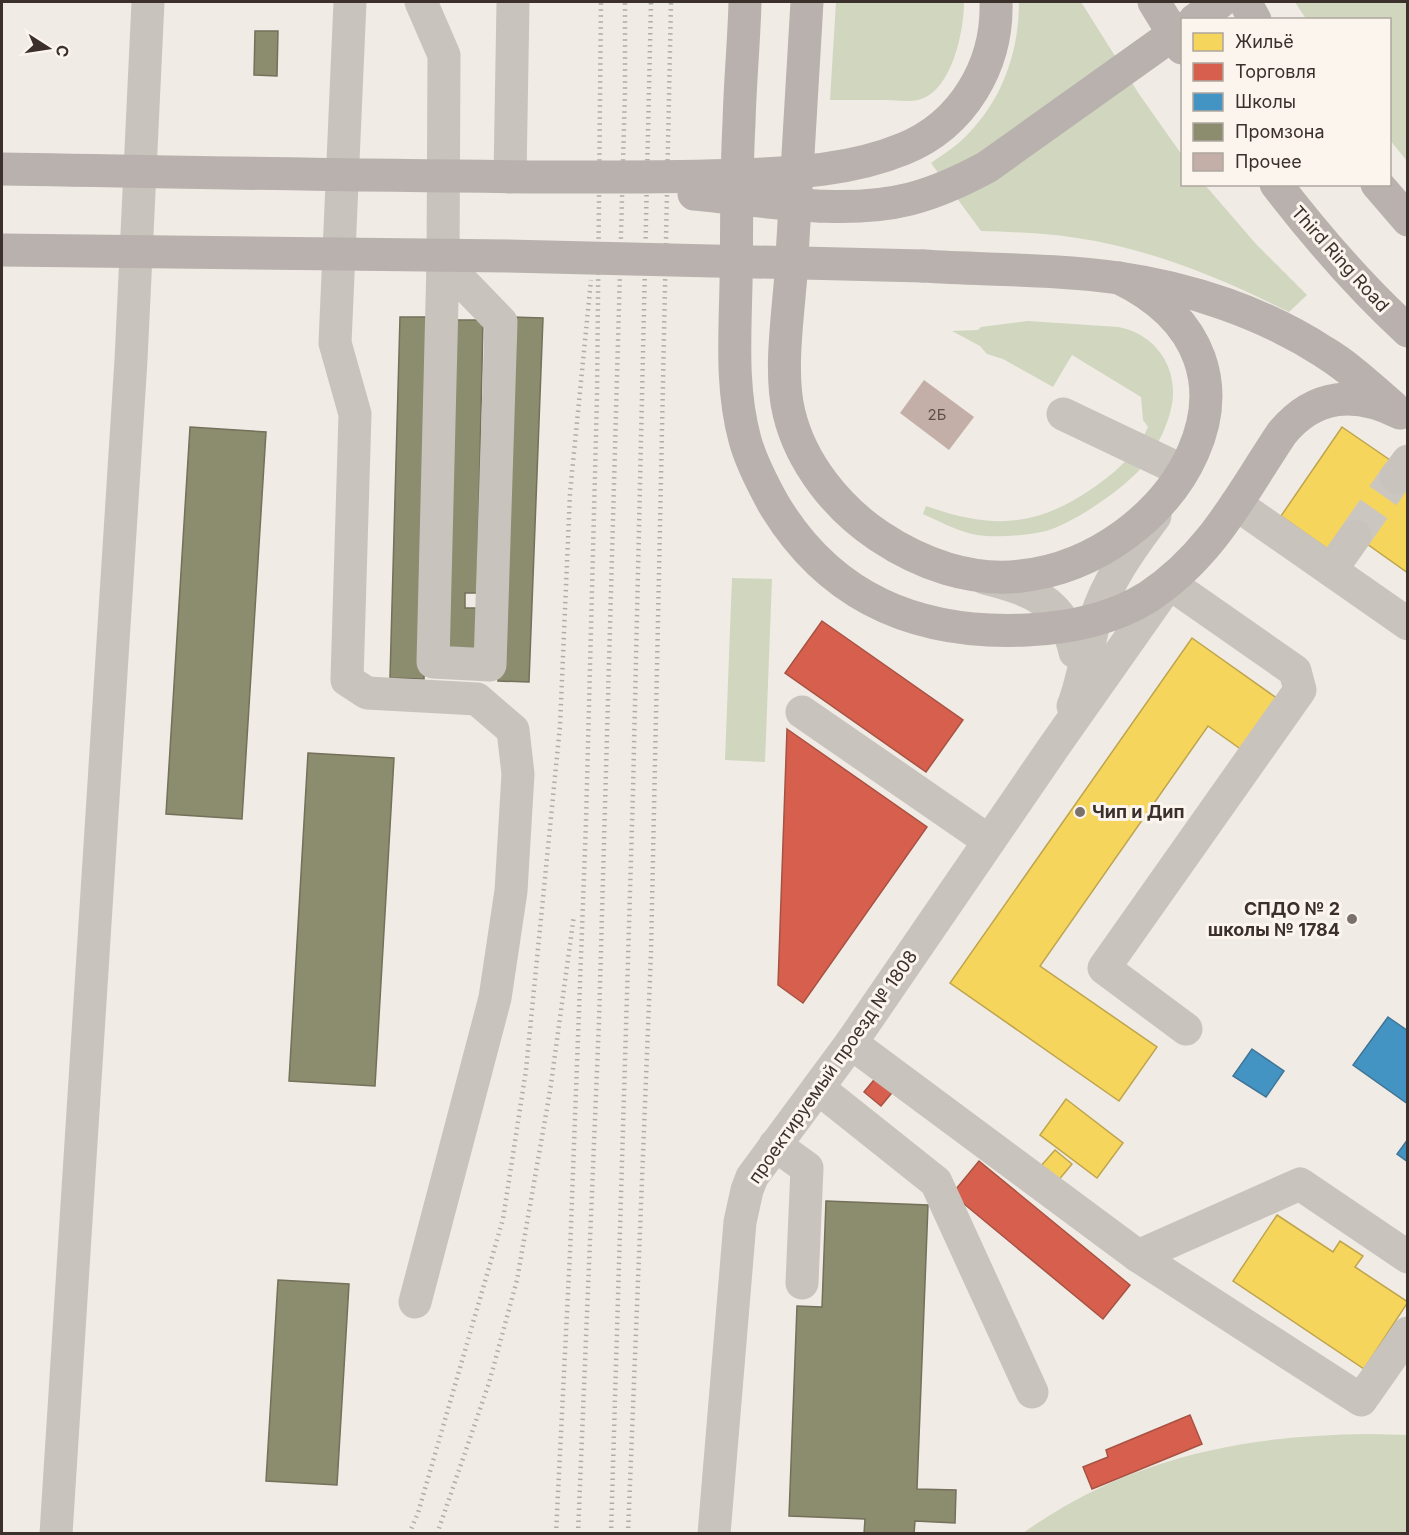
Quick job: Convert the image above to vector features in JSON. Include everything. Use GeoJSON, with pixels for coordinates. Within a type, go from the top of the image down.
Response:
{"type":"FeatureCollection","features":[{"type":"Feature","properties":{"kind":"main road"},"geometry":{"type":"LineString","coordinates":[[745,2],[739,121],[735,362],[739,412],[745,441],[754,464],[766,491],[789,529],[818,561],[860,593],[883,607],[926,621],[981,629],[1020,630],[1081,622],[1134,605],[1169,583],[1208,544],[1282,433],[1308,409],[1329,400],[1345,399],[1383,405],[1404,416]]}},
{"type":"Feature","properties":{"kind":"main road"},"geometry":{"type":"LineString","coordinates":[[807,2],[787,328],[786,396],[789,412],[803,449],[818,476],[829,492],[856,519],[884,540],[914,557],[956,571],[977,575],[1020,576],[1060,568],[1101,550],[1141,522],[1180,477],[1199,438],[1206,414],[1206,386],[1195,347],[1178,321],[1164,306],[1138,287],[1119,278]]}},
{"type":"Feature","properties":{"kind":"main road"},"geometry":{"type":"LineString","coordinates":[[2,169],[510,177],[695,177],[785,173],[852,164],[903,149],[926,138],[946,124],[963,105],[987,63],[994,39],[996,2]]}},
{"type":"Feature","properties":{"kind":"main road"},"geometry":{"type":"LineString","coordinates":[[1198,18],[1220,2]]}},
{"type":"Feature","properties":{"kind":"main road"},"geometry":{"type":"LineString","coordinates":[[1245,2],[1254,18]]}},
{"type":"Feature","properties":{"kind":"main road"},"geometry":{"type":"LineString","coordinates":[[510,177],[818,205],[874,204],[910,199],[948,186],[987,166],[1162,10],[1181,46]]}},
{"type":"Feature","properties":{"kind":"main road","name":"Third Ring Road"},"geometry":{"type":"LineString","coordinates":[[1278,186],[1312,230],[1378,304],[1407,332]]}},
{"type":"Feature","properties":{"kind":"main road"},"geometry":{"type":"LineString","coordinates":[[1379,186],[1407,220]]}},
{"type":"Feature","properties":{"kind":"main road"},"geometry":{"type":"LineString","coordinates":[[2,249],[508,256],[923,266],[1119,278],[1196,295],[1256,316],[1324,352],[1359,377],[1404,416]]}},
{"type":"Feature","properties":{"kind":"street"},"geometry":{"type":"LineString","coordinates":[[56,1533],[131,360],[148,2]]}},
{"type":"Feature","properties":{"kind":"street"},"geometry":{"type":"LineString","coordinates":[[350,2],[335,344],[355,414],[347,680],[367,693],[477,699],[513,730],[518,774],[511,891],[495,998],[414,1302]]}},
{"type":"Feature","properties":{"kind":"street"},"geometry":{"type":"LineString","coordinates":[[421,2],[444,55],[443,262],[433,662],[490,665],[501,322],[443,262]]}},
{"type":"Feature","properties":{"kind":"street"},"geometry":{"type":"LineString","coordinates":[[510,177],[513,2]]}},
{"type":"Feature","properties":{"kind":"street"},"geometry":{"type":"LineString","coordinates":[[1053,748],[1066,720],[1076,681],[1081,622],[1108,590],[1128,553],[1180,477],[1063,414]]}},
{"type":"Feature","properties":{"kind":"street"},"geometry":{"type":"LineString","coordinates":[[1236,504],[1407,624]]}},
{"type":"Feature","properties":{"kind":"street"},"geometry":{"type":"LineString","coordinates":[[1331,570],[1355,536]]}},
{"type":"Feature","properties":{"kind":"street"},"geometry":{"type":"LineString","coordinates":[[977,575],[1022,588],[1081,622]]}},
{"type":"Feature","properties":{"kind":"street"},"geometry":{"type":"LineString","coordinates":[[1053,748],[1169,583],[1295,671],[1300,690],[1104,968],[1186,1029]]}},
{"type":"Feature","properties":{"kind":"street"},"geometry":{"type":"LineString","coordinates":[[1020,630],[1035,633],[1048,640],[1059,650],[1068,664],[1070,700],[1066,719],[1053,748]]}},
{"type":"Feature","properties":{"kind":"street"},"geometry":{"type":"LineString","coordinates":[[802,712],[989,841]]}},
{"type":"Feature","properties":{"kind":"street","name":"проектируемый проезд № 1808"},"geometry":{"type":"LineString","coordinates":[[714,1533],[740,1222],[752,1178],[851,1043],[1053,748]]}},
{"type":"Feature","properties":{"kind":"street"},"geometry":{"type":"LineString","coordinates":[[851,1043],[1138,1256],[1361,1400],[1407,1333]]}},
{"type":"Feature","properties":{"kind":"street"},"geometry":{"type":"LineString","coordinates":[[818,1088],[936,1182],[1032,1392]]}},
{"type":"Feature","properties":{"kind":"street"},"geometry":{"type":"LineString","coordinates":[[775,1145],[807,1168],[801,1283]]}},
{"type":"Feature","properties":{"kind":"street"},"geometry":{"type":"LineString","coordinates":[[1138,1256],[1300,1184],[1407,1257]]}},
{"type":"Feature","properties":{"kind":"green space"},"geometry":{"type":"Polygon","coordinates":[[[836,2],[964,2],[962,28],[954,59],[940,85],[930,95],[914,101],[830,100],[836,2]]]}},
{"type":"Feature","properties":{"kind":"green space"},"geometry":{"type":"Polygon","coordinates":[[[1019,2],[1081,2],[1139,94],[1181,154],[1181,186],[1206,186],[1256,244],[1307,295],[1289,312],[1213,277],[1132,250],[1065,236],[981,231],[931,163],[968,134],[991,105],[1007,73],[1018,20],[1019,2]]]}},
{"type":"Feature","properties":{"kind":"green space"},"geometry":{"type":"Polygon","coordinates":[[[1295,2],[1407,2],[1407,161],[1391,141],[1391,18],[1305,18],[1295,2]]]}},
{"type":"Feature","properties":{"kind":"green space"},"geometry":{"type":"Polygon","coordinates":[[[1028,321],[1118,327],[1140,334],[1157,348],[1172,378],[1173,399],[1169,418],[1156,446],[1138,472],[1100,502],[1058,527],[1046,531],[1002,536],[987,536],[954,528],[923,514],[926,506],[972,519],[993,521],[1013,521],[1052,511],[1093,488],[1118,468],[1138,446],[1148,427],[1143,420],[1141,397],[1072,355],[1053,387],[1003,359],[987,354],[980,346],[952,331],[978,330],[981,327],[1028,321]]]}},
{"type":"Feature","properties":{"kind":"green space"},"geometry":{"type":"Polygon","coordinates":[[[732,578],[772,579],[765,762],[725,760],[732,578]]]}},
{"type":"Feature","properties":{"kind":"green space"},"geometry":{"type":"Polygon","coordinates":[[[1370,1434],[1407,1435],[1407,1533],[1023,1533],[1063,1507],[1104,1486],[1145,1469],[1188,1456],[1277,1439],[1370,1434]]]}},
{"type":"Feature","properties":{"kind":"building: Жильё"},"geometry":{"type":"Polygon","coordinates":[[[1342,427],[1390,460],[1408,485],[1408,573],[1343,527],[1328,549],[1281,516],[1342,427]]]}},
{"type":"Feature","properties":{"kind":"building: Жильё"},"geometry":{"type":"Polygon","coordinates":[[[1192,638],[1278,699],[1242,750],[1208,726],[1040,966],[1157,1047],[1119,1101],[950,983],[1192,638]]]}},
{"type":"Feature","properties":{"kind":"building: Жильё"},"geometry":{"type":"Polygon","coordinates":[[[1066,1099],[1123,1143],[1097,1178],[1040,1135],[1066,1099]]]}},
{"type":"Feature","properties":{"kind":"building: Жильё"},"geometry":{"type":"Polygon","coordinates":[[[1055,1150],[1072,1164],[1057,1182],[1040,1167],[1055,1150]]]}},
{"type":"Feature","properties":{"kind":"building: Жильё"},"geometry":{"type":"Polygon","coordinates":[[[1277,1215],[1333,1252],[1340,1241],[1363,1256],[1355,1267],[1408,1302],[1364,1369],[1233,1281],[1277,1215]]]}},
{"type":"Feature","properties":{"kind":"building: Торговля"},"geometry":{"type":"Polygon","coordinates":[[[822,621],[963,720],[926,772],[785,673],[822,621]]]}},
{"type":"Feature","properties":{"kind":"building: Торговля"},"geometry":{"type":"Polygon","coordinates":[[[787,729],[927,827],[803,1003],[778,985],[787,729]]]}},
{"type":"Feature","properties":{"kind":"building: Торговля"},"geometry":{"type":"Polygon","coordinates":[[[878,1075],[895,1089],[881,1106],[864,1092],[878,1075]]]}},
{"type":"Feature","properties":{"kind":"building: Торговля"},"geometry":{"type":"Polygon","coordinates":[[[979,1161],[1130,1285],[1103,1319],[952,1194],[979,1161]]]}},
{"type":"Feature","properties":{"kind":"building: Торговля"},"geometry":{"type":"Polygon","coordinates":[[[1190,1415],[1202,1444],[1092,1489],[1083,1467],[1108,1457],[1106,1450],[1190,1415]]]}},
{"type":"Feature","properties":{"kind":"building: Школы"},"geometry":{"type":"Polygon","coordinates":[[[1388,1017],[1408,1031],[1408,1104],[1353,1065],[1388,1017]]]}},
{"type":"Feature","properties":{"kind":"building: Школы"},"geometry":{"type":"Polygon","coordinates":[[[1252,1049],[1284,1071],[1266,1097],[1233,1076],[1252,1049]]]}},
{"type":"Feature","properties":{"kind":"building: Школы"},"geometry":{"type":"Polygon","coordinates":[[[1408,1139],[1408,1162],[1397,1154],[1408,1139]]]}},
{"type":"Feature","properties":{"kind":"building: Промзона"},"geometry":{"type":"Polygon","coordinates":[[[255,31],[278,31],[277,76],[254,75],[255,31]]]}},
{"type":"Feature","properties":{"kind":"building: Промзона"},"geometry":{"type":"Polygon","coordinates":[[[400,317],[434,317],[424,679],[390,678],[400,317]]]}},
{"type":"Feature","properties":{"kind":"building: Промзона"},"geometry":{"type":"Polygon","coordinates":[[[511,317],[543,318],[529,682],[498,681],[511,317]]]}},
{"type":"Feature","properties":{"kind":"building: Промзона"},"geometry":{"type":"Polygon","coordinates":[[[454,320],[483,320],[477,593],[465,593],[465,608],[477,608],[476,649],[447,648],[454,320]]]}},
{"type":"Feature","properties":{"kind":"building: Промзона"},"geometry":{"type":"Polygon","coordinates":[[[190,427],[266,432],[242,819],[166,814],[190,427]]]}},
{"type":"Feature","properties":{"kind":"building: Промзона"},"geometry":{"type":"Polygon","coordinates":[[[308,753],[394,758],[375,1086],[289,1081],[308,753]]]}},
{"type":"Feature","properties":{"kind":"building: Промзона"},"geometry":{"type":"Polygon","coordinates":[[[826,1201],[928,1205],[917,1489],[956,1490],[955,1523],[915,1521],[914,1534],[864,1534],[865,1519],[789,1516],[797,1306],[822,1307],[826,1201]]]}},
{"type":"Feature","properties":{"kind":"building: Промзона"},"geometry":{"type":"Polygon","coordinates":[[[278,1280],[349,1284],[337,1485],[266,1481],[278,1280]]]}},
{"type":"Feature","properties":{"kind":"building: Прочее"},"geometry":{"type":"Polygon","coordinates":[[[924,380],[974,417],[949,450],[900,413],[924,380]]]}},
{"type":"Feature","properties":{"kind":"tunnel"},"geometry":{"type":"LineString","coordinates":[[1355,536],[1396,477]]}},
{"type":"Feature","properties":{"kind":"railway"},"geometry":{"type":"LineString","coordinates":[[556,1534],[570,1252],[586,822],[597,396],[601,2]]}},
{"type":"Feature","properties":{"kind":"railway"},"geometry":{"type":"LineString","coordinates":[[578,1534],[599,1021],[625,91],[625,2]]}},
{"type":"Feature","properties":{"kind":"railway"},"geometry":{"type":"LineString","coordinates":[[611,1534],[633,791],[651,2]]}},
{"type":"Feature","properties":{"kind":"railway"},"geometry":{"type":"LineString","coordinates":[[628,1534],[651,952],[671,2]]}},
{"type":"Feature","properties":{"kind":"railway"},"geometry":{"type":"LineString","coordinates":[[409,1534],[418,1513],[503,1219],[526,1070],[560,726],[570,493],[591,280]]}},
{"type":"Feature","properties":{"kind":"railway"},"geometry":{"type":"LineString","coordinates":[[437,1534],[489,1383],[517,1280],[550,1091],[574,915]]}},
{"type":"Feature","properties":{"kind":"place","name":"Чип и Дип"},"geometry":{"type":"Point","coordinates":[1080,812]}},
{"type":"Feature","properties":{"kind":"place","name":"СПДО № 2 школы № 1784"},"geometry":{"type":"Point","coordinates":[1352,919]}}]}
